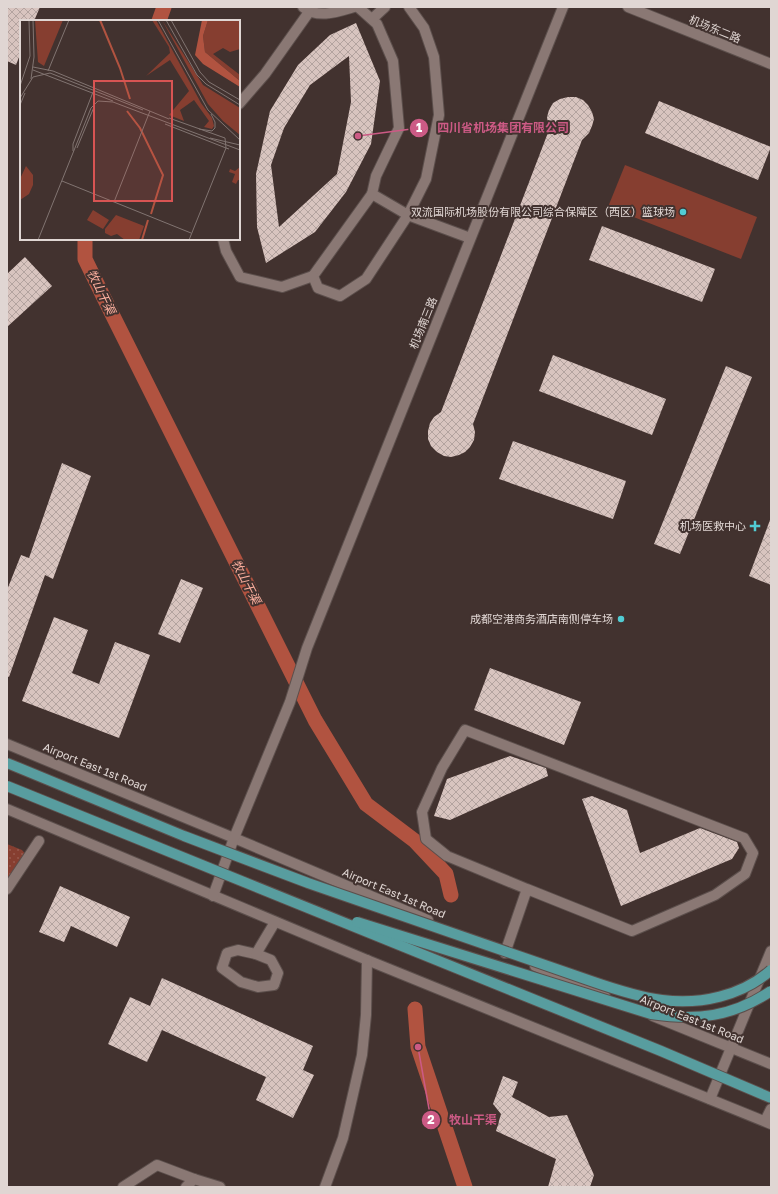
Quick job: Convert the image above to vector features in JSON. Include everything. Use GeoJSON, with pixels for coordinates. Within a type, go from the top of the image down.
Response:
{"type":"FeatureCollection","features":[{"type":"Feature","properties":{"kind":"main road"},"geometry":{"type":"LineString","coordinates":[[7,763],[184,836],[308,883],[635,995],[677,1002],[707,1000],[736,992],[771,970]]}},
{"type":"Feature","properties":{"kind":"main road"},"geometry":{"type":"LineString","coordinates":[[7,786],[653,1048],[771,1098]]}},
{"type":"Feature","properties":{"kind":"main road"},"geometry":{"type":"LineString","coordinates":[[292,902],[651,1014],[692,1018],[718,1015],[742,1007],[771,991]]}},
{"type":"Feature","properties":{"kind":"street"},"geometry":{"type":"LineString","coordinates":[[240,103],[265,74],[306,10],[331,14],[354,7]]}},
{"type":"Feature","properties":{"kind":"street"},"geometry":{"type":"LineString","coordinates":[[223,240],[226,250],[240,277],[282,287],[313,276],[372,194],[376,176],[399,128],[393,61],[377,24],[358,7]]}},
{"type":"Feature","properties":{"kind":"street"},"geometry":{"type":"LineString","coordinates":[[372,19],[385,7]]}},
{"type":"Feature","properties":{"kind":"street"},"geometry":{"type":"LineString","coordinates":[[313,276],[318,288],[340,296],[366,279],[408,215],[426,179],[439,115],[434,57],[424,28],[409,7]]}},
{"type":"Feature","properties":{"kind":"street","name":"机场南三路"},"geometry":{"type":"LineString","coordinates":[[213,896],[234,838],[290,702],[307,648],[563,7]]}},
{"type":"Feature","properties":{"kind":"street","name":"机场东二路"},"geometry":{"type":"LineString","coordinates":[[628,7],[771,64]]}},
{"type":"Feature","properties":{"kind":"street"},"geometry":{"type":"LineString","coordinates":[[372,194],[408,215],[470,238]]}},
{"type":"Feature","properties":{"kind":"street"},"geometry":{"type":"LineString","coordinates":[[465,730],[744,838],[753,853],[745,874],[714,895],[632,931],[527,889],[447,856],[426,839],[422,812],[442,768],[465,730]]}},
{"type":"Feature","properties":{"kind":"street","name":"Airport East 1st Road"},"geometry":{"type":"LineString","coordinates":[[7,744],[771,1064]]}},
{"type":"Feature","properties":{"kind":"street"},"geometry":{"type":"LineString","coordinates":[[7,809],[367,960],[768,1123],[771,1109]]}},
{"type":"Feature","properties":{"kind":"street"},"geometry":{"type":"LineString","coordinates":[[7,815],[32,820]]}},
{"type":"Feature","properties":{"kind":"street"},"geometry":{"type":"LineString","coordinates":[[7,890],[39,842]]}},
{"type":"Feature","properties":{"kind":"street"},"geometry":{"type":"LineString","coordinates":[[505,953],[527,889]]}},
{"type":"Feature","properties":{"kind":"street"},"geometry":{"type":"LineString","coordinates":[[256,954],[275,922]]}},
{"type":"Feature","properties":{"kind":"street"},"geometry":{"type":"LineString","coordinates":[[238,950],[256,954],[271,960],[278,973],[274,985],[258,987],[246,984],[222,968],[227,953],[238,950]]}},
{"type":"Feature","properties":{"kind":"street"},"geometry":{"type":"LineString","coordinates":[[710,1099],[771,951]]}},
{"type":"Feature","properties":{"kind":"street"},"geometry":{"type":"LineString","coordinates":[[325,1187],[343,1138],[362,1055],[367,1008],[367,960]]}},
{"type":"Feature","properties":{"kind":"street"},"geometry":{"type":"LineString","coordinates":[[123,1187],[157,1165],[220,1187]]}},
{"type":"Feature","properties":{"kind":"street"},"geometry":{"type":"LineString","coordinates":[[186,1187],[194,1179]]}},
{"type":"Feature","properties":{"kind":"shaded area","name":"双流国际机场股份有限公司综合保障区（西区）篮球场"},"geometry":{"type":"Polygon","coordinates":[[[625,165],[757,217],[741,259],[608,207],[625,165]]]}},
{"type":"Feature","properties":{"kind":"shaded area"},"geometry":{"type":"Polygon","coordinates":[[[7,844],[22,850],[27,856],[7,884],[7,844]]]}},
{"type":"Feature","properties":{"kind":"building"},"geometry":{"type":"Polygon","coordinates":[[[7,7],[40,7],[34,20],[20,20],[20,55],[16,65],[7,61],[7,7]]]}},
{"type":"Feature","properties":{"kind":"building"},"geometry":{"type":"Polygon","coordinates":[[[356,23],[380,81],[371,144],[346,192],[315,232],[266,263],[257,227],[256,174],[270,111],[298,65],[330,35],[356,23]],[[349,56],[310,85],[284,128],[271,165],[279,227],[337,174],[351,102],[349,56]]]}},
{"type":"Feature","properties":{"kind":"building"},"geometry":{"type":"Polygon","coordinates":[[[568,97],[576,97],[583,100],[588,105],[594,119],[592,126],[589,133],[582,140],[473,424],[475,432],[474,440],[465,452],[451,457],[444,456],[431,446],[428,439],[430,423],[434,417],[441,412],[549,130],[547,117],[549,110],[553,103],[568,97]]]}},
{"type":"Feature","properties":{"kind":"building"},"geometry":{"type":"Polygon","coordinates":[[[659,101],[771,147],[758,180],[645,133],[659,101]]]}},
{"type":"Feature","properties":{"kind":"building"},"geometry":{"type":"Polygon","coordinates":[[[602,226],[715,269],[702,302],[589,260],[602,226]]]}},
{"type":"Feature","properties":{"kind":"building"},"geometry":{"type":"Polygon","coordinates":[[[25,257],[52,286],[7,327],[7,274],[25,257]]]}},
{"type":"Feature","properties":{"kind":"building"},"geometry":{"type":"Polygon","coordinates":[[[553,355],[666,399],[652,435],[539,391],[553,355]]]}},
{"type":"Feature","properties":{"kind":"building"},"geometry":{"type":"Polygon","coordinates":[[[726,366],[752,377],[680,554],[654,544],[726,366]]]}},
{"type":"Feature","properties":{"kind":"building"},"geometry":{"type":"Polygon","coordinates":[[[513,441],[626,481],[613,519],[499,479],[513,441]]]}},
{"type":"Feature","properties":{"kind":"building"},"geometry":{"type":"Polygon","coordinates":[[[62,463],[91,476],[53,579],[45,575],[9,677],[7,676],[7,590],[21,555],[29,558],[62,463]]]}},
{"type":"Feature","properties":{"kind":"building"},"geometry":{"type":"Polygon","coordinates":[[[770,520],[771,521],[771,585],[749,576],[770,520]]]}},
{"type":"Feature","properties":{"kind":"building"},"geometry":{"type":"Polygon","coordinates":[[[181,579],[203,588],[180,643],[158,634],[181,579]]]}},
{"type":"Feature","properties":{"kind":"building"},"geometry":{"type":"Polygon","coordinates":[[[54,617],[88,630],[72,673],[99,684],[115,642],[150,655],[119,738],[22,701],[54,617]]]}},
{"type":"Feature","properties":{"kind":"building"},"geometry":{"type":"Polygon","coordinates":[[[490,668],[581,702],[564,745],[474,710],[490,668]]]}},
{"type":"Feature","properties":{"kind":"building"},"geometry":{"type":"Polygon","coordinates":[[[510,756],[546,768],[548,776],[450,820],[434,816],[447,779],[510,756]]]}},
{"type":"Feature","properties":{"kind":"building"},"geometry":{"type":"Polygon","coordinates":[[[592,796],[627,810],[640,853],[700,828],[737,842],[739,848],[732,859],[621,906],[582,799],[592,796]]]}},
{"type":"Feature","properties":{"kind":"building"},"geometry":{"type":"Polygon","coordinates":[[[60,886],[130,917],[117,947],[71,926],[64,942],[39,932],[60,886]]]}},
{"type":"Feature","properties":{"kind":"building"},"geometry":{"type":"Polygon","coordinates":[[[162,978],[313,1046],[303,1070],[314,1075],[293,1118],[256,1100],[266,1077],[162,1030],[147,1062],[108,1044],[130,997],[150,1006],[162,978]]]}},
{"type":"Feature","properties":{"kind":"building"},"geometry":{"type":"Polygon","coordinates":[[[503,1076],[518,1082],[512,1097],[549,1117],[567,1115],[594,1175],[590,1187],[548,1187],[556,1159],[496,1131],[501,1114],[493,1104],[503,1076]]]}},
{"type":"Feature","properties":{"kind":"waterway","name":"牧山干渠"},"geometry":{"type":"LineString","coordinates":[[159,20],[164,7]]}},
{"type":"Feature","properties":{"kind":"waterway","name":"牧山干渠"},"geometry":{"type":"LineString","coordinates":[[85,240],[85,259],[315,720],[366,804],[415,841],[446,874],[451,895]]}},
{"type":"Feature","properties":{"kind":"waterway","name":"牧山干渠"},"geometry":{"type":"LineString","coordinates":[[415,1009],[418,1047],[465,1187]]}},
{"type":"Feature","properties":{"kind":"place","name":"四川省机场集团有限公司"},"geometry":{"type":"Point","coordinates":[358,136]}},
{"type":"Feature","properties":{"kind":"place","name":"双流国际机场股份有限公司综合保障区（西区）篮球场"},"geometry":{"type":"Point","coordinates":[683,212]}},
{"type":"Feature","properties":{"kind":"place","name":"机场医救中心"},"geometry":{"type":"Point","coordinates":[755,526]}},
{"type":"Feature","properties":{"kind":"place","name":"成都空港商务酒店南侧停车场"},"geometry":{"type":"Point","coordinates":[621,619]}},
{"type":"Feature","properties":{"kind":"place","name":"牧山干渠"},"geometry":{"type":"Point","coordinates":[418,1047]}}]}
